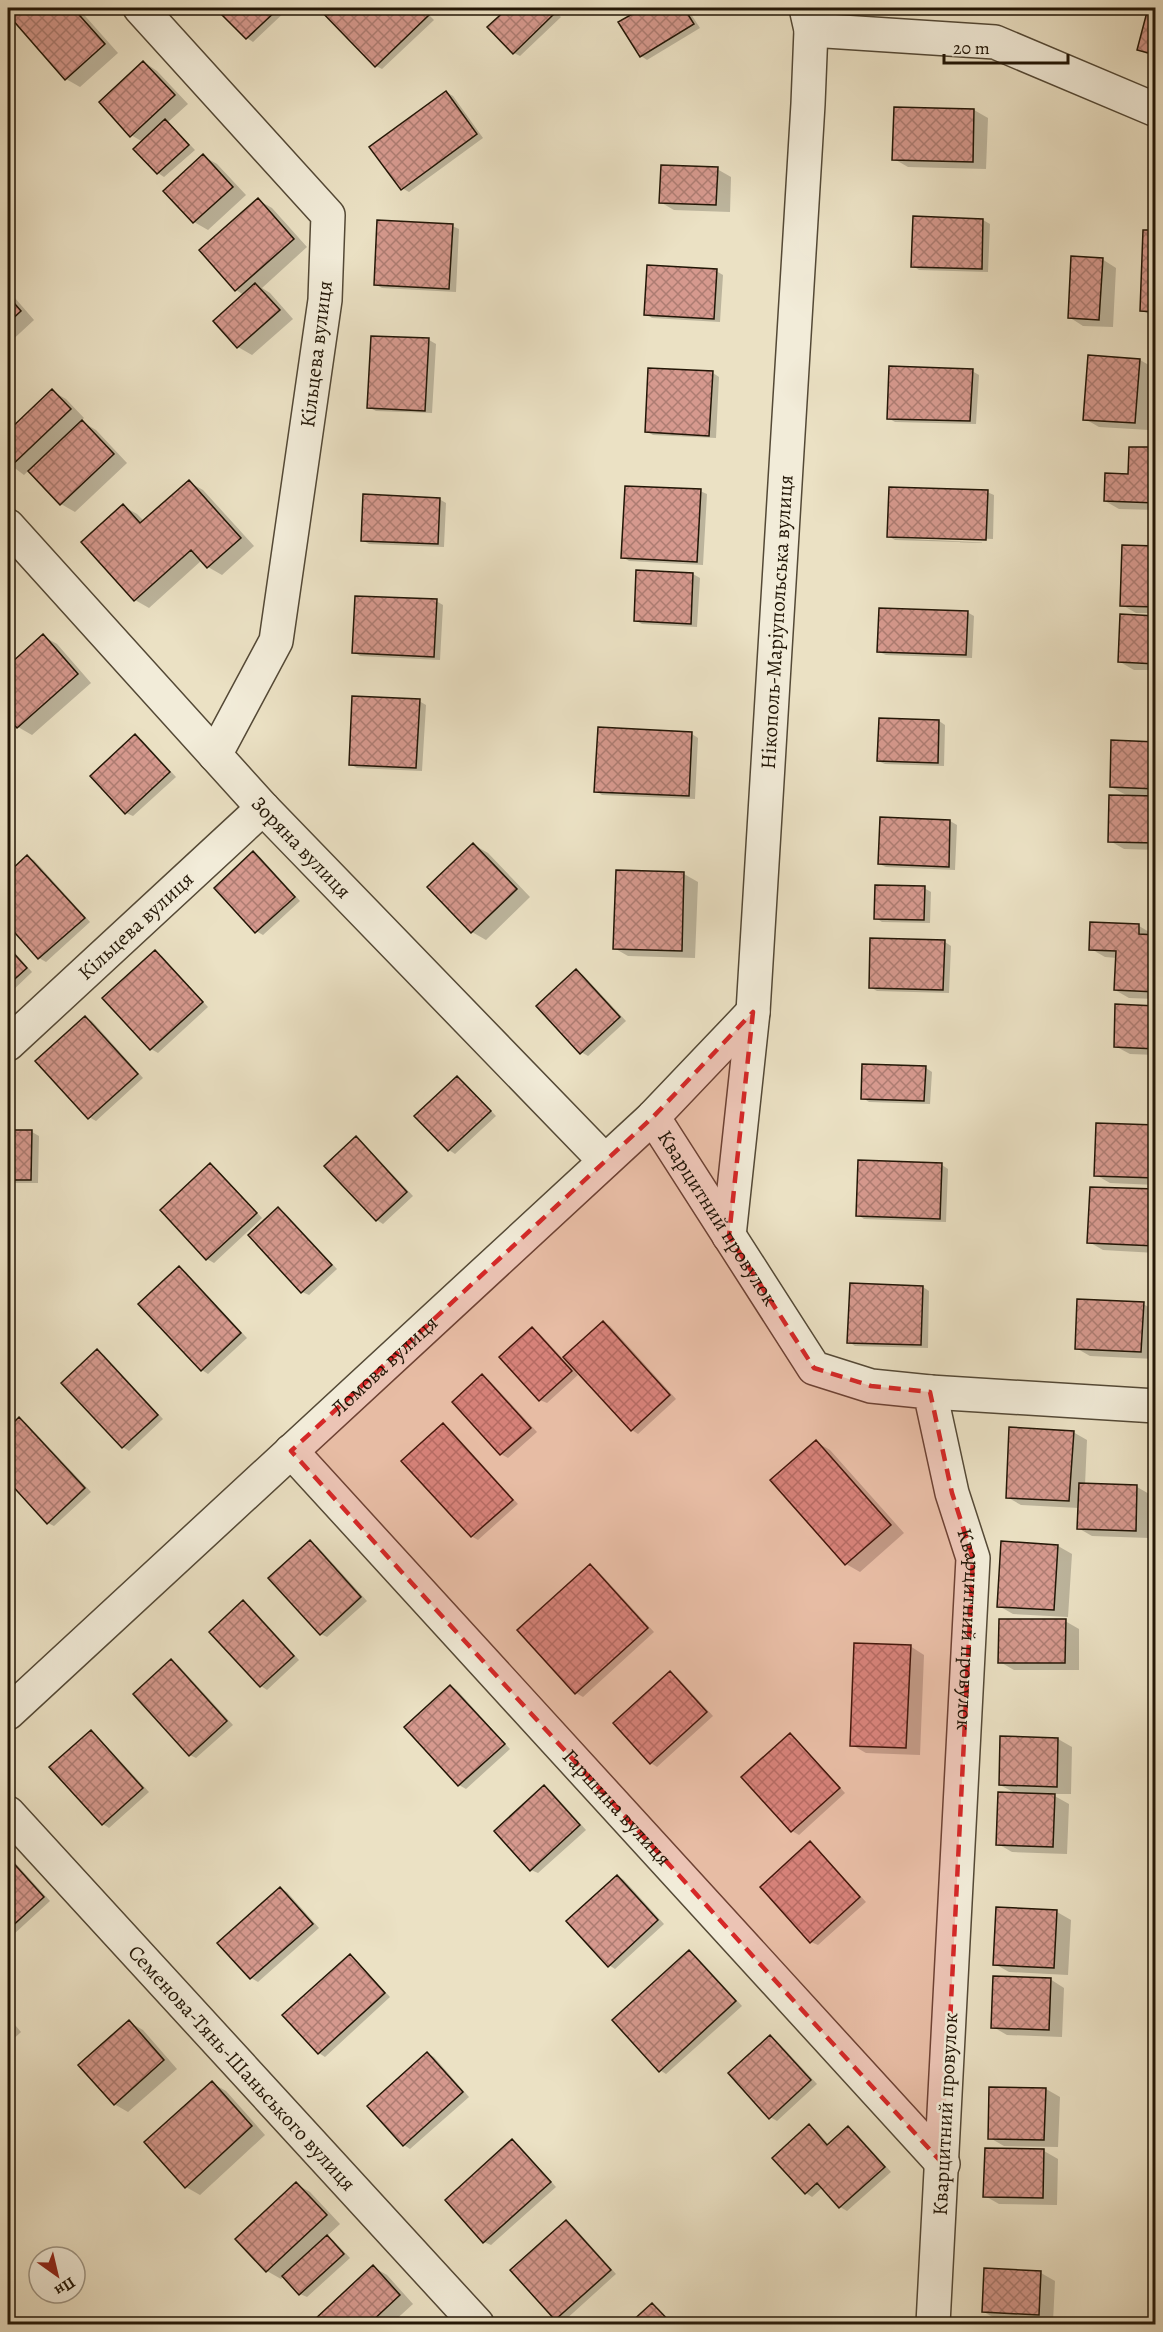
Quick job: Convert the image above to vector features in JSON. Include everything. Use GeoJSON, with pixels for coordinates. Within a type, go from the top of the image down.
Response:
{"type":"FeatureCollection","features":[{"type":"Feature","properties":{"kind":"street","name":"Кільцева вулиця"},"geometry":{"type":"LineString","coordinates":[[140,8],[327,215],[325,300],[276,640],[215,755]]}},
{"type":"Feature","properties":{"kind":"street"},"geometry":{"type":"LineString","coordinates":[[809,19],[994,42],[1155,110]]}},
{"type":"Feature","properties":{"kind":"street","name":"Нікополь-Маріупольська вулиця"},"geometry":{"type":"LineString","coordinates":[[729,1236],[753,1012],[808,104],[809,19]]}},
{"type":"Feature","properties":{"kind":"street","name":"Зоряна вулиця"},"geometry":{"type":"LineString","coordinates":[[8,526],[263,808],[605,1161]]}},
{"type":"Feature","properties":{"kind":"street","name":"Кільцева вулиця"},"geometry":{"type":"LineString","coordinates":[[8,1044],[263,808]]}},
{"type":"Feature","properties":{"kind":"street","name":"Ломова вулиця"},"geometry":{"type":"LineString","coordinates":[[8,1713],[653,1116],[753,1012]]}},
{"type":"Feature","properties":{"kind":"street","name":"Кварцитний провулок"},"geometry":{"type":"LineString","coordinates":[[653,1116],[814,1368],[872,1386],[930,1392],[952,1493],[973,1558],[933,2325]]}},
{"type":"Feature","properties":{"kind":"street"},"geometry":{"type":"LineString","coordinates":[[930,1392],[1155,1406]]}},
{"type":"Feature","properties":{"kind":"street","name":"Гаршина вулиця"},"geometry":{"type":"LineString","coordinates":[[291,1451],[943,2164]]}},
{"type":"Feature","properties":{"kind":"street","name":"Семенова-Тянь-Шаньського вулиця"},"geometry":{"type":"LineString","coordinates":[[8,1813],[477,2325]]}},
{"type":"Feature","properties":{"kind":"highlighted area"},"geometry":{"type":"Polygon","coordinates":[[[753,1012],[729,1236],[814,1368],[871,1386],[930,1392],[952,1493],[973,1558],[943,2164],[291,1451],[653,1117],[753,1012]]]}},
{"type":"Feature","properties":{"kind":"building"},"geometry":{"type":"Polygon","coordinates":[[[23,8],[73,8],[105,44],[65,80],[11,18],[23,8]]]}},
{"type":"Feature","properties":{"kind":"building"},"geometry":{"type":"Polygon","coordinates":[[[215,8],[279,8],[246,39],[215,8]]]}},
{"type":"Feature","properties":{"kind":"building"},"geometry":{"type":"Polygon","coordinates":[[[318,8],[421,8],[429,15],[375,67],[318,8]]]}},
{"type":"Feature","properties":{"kind":"building"},"geometry":{"type":"Polygon","coordinates":[[[508,8],[550,8],[555,13],[513,54],[487,27],[508,8]]]}},
{"type":"Feature","properties":{"kind":"building"},"geometry":{"type":"Polygon","coordinates":[[[643,8],[684,8],[694,24],[640,57],[618,22],[643,8]]]}},
{"type":"Feature","properties":{"kind":"building"},"geometry":{"type":"Polygon","coordinates":[[[1148,8],[1156,8],[1156,55],[1137,50],[1148,8]]]}},
{"type":"Feature","properties":{"kind":"building"},"geometry":{"type":"Polygon","coordinates":[[[143,61],[175,95],[130,137],[99,102],[143,61]]]}},
{"type":"Feature","properties":{"kind":"building"},"geometry":{"type":"Polygon","coordinates":[[[446,91],[477,134],[401,190],[369,147],[446,91]]]}},
{"type":"Feature","properties":{"kind":"building"},"geometry":{"type":"Polygon","coordinates":[[[894,107],[974,109],[973,162],[892,160],[894,107]]]}},
{"type":"Feature","properties":{"kind":"building"},"geometry":{"type":"Polygon","coordinates":[[[165,119],[189,145],[157,174],[133,149],[165,119]]]}},
{"type":"Feature","properties":{"kind":"building"},"geometry":{"type":"Polygon","coordinates":[[[203,154],[233,187],[193,223],[163,191],[203,154]]]}},
{"type":"Feature","properties":{"kind":"building"},"geometry":{"type":"Polygon","coordinates":[[[661,165],[718,167],[716,205],[659,203],[661,165]]]}},
{"type":"Feature","properties":{"kind":"building"},"geometry":{"type":"Polygon","coordinates":[[[258,198],[294,239],[235,291],[199,250],[258,198]]]}},
{"type":"Feature","properties":{"kind":"building"},"geometry":{"type":"Polygon","coordinates":[[[913,216],[983,219],[982,269],[911,267],[913,216]]]}},
{"type":"Feature","properties":{"kind":"building"},"geometry":{"type":"Polygon","coordinates":[[[377,220],[453,224],[449,289],[374,285],[377,220]]]}},
{"type":"Feature","properties":{"kind":"building"},"geometry":{"type":"Polygon","coordinates":[[[1143,230],[1156,230],[1156,312],[1140,311],[1143,230]]]}},
{"type":"Feature","properties":{"kind":"building"},"geometry":{"type":"Polygon","coordinates":[[[1071,256],[1103,258],[1099,320],[1068,318],[1071,256]]]}},
{"type":"Feature","properties":{"kind":"building"},"geometry":{"type":"Polygon","coordinates":[[[647,265],[717,269],[714,319],[644,315],[647,265]]]}},
{"type":"Feature","properties":{"kind":"building"},"geometry":{"type":"Polygon","coordinates":[[[255,283],[280,310],[237,348],[213,321],[255,283]]]}},
{"type":"Feature","properties":{"kind":"building"},"geometry":{"type":"Polygon","coordinates":[[[8,296],[21,311],[8,323],[8,296]]]}},
{"type":"Feature","properties":{"kind":"building"},"geometry":{"type":"Polygon","coordinates":[[[371,336],[429,338],[425,411],[367,408],[371,336]]]}},
{"type":"Feature","properties":{"kind":"building"},"geometry":{"type":"Polygon","coordinates":[[[1088,355],[1140,359],[1135,423],[1083,420],[1088,355]]]}},
{"type":"Feature","properties":{"kind":"building"},"geometry":{"type":"Polygon","coordinates":[[[889,366],[973,369],[970,421],[887,419],[889,366]]]}},
{"type":"Feature","properties":{"kind":"building"},"geometry":{"type":"Polygon","coordinates":[[[648,368],[713,371],[709,436],[645,432],[648,368]]]}},
{"type":"Feature","properties":{"kind":"building"},"geometry":{"type":"Polygon","coordinates":[[[52,389],[71,409],[9,468],[8,431],[52,389]]]}},
{"type":"Feature","properties":{"kind":"building"},"geometry":{"type":"Polygon","coordinates":[[[82,420],[114,454],[60,505],[28,471],[82,420]]]}},
{"type":"Feature","properties":{"kind":"building"},"geometry":{"type":"Polygon","coordinates":[[[1129,447],[1156,447],[1156,503],[1104,501],[1105,473],[1128,474],[1129,447]]]}},
{"type":"Feature","properties":{"kind":"building"},"geometry":{"type":"Polygon","coordinates":[[[189,480],[241,538],[207,568],[191,550],[134,601],[81,542],[123,504],[140,523],[189,480]]]}},
{"type":"Feature","properties":{"kind":"building"},"geometry":{"type":"Polygon","coordinates":[[[625,486],[701,489],[697,562],[621,558],[625,486]]]}},
{"type":"Feature","properties":{"kind":"building"},"geometry":{"type":"Polygon","coordinates":[[[889,487],[988,490],[986,540],[887,537],[889,487]]]}},
{"type":"Feature","properties":{"kind":"building"},"geometry":{"type":"Polygon","coordinates":[[[363,494],[440,498],[438,544],[361,541],[363,494]]]}},
{"type":"Feature","properties":{"kind":"building"},"geometry":{"type":"Polygon","coordinates":[[[1122,545],[1156,546],[1156,607],[1120,606],[1122,545]]]}},
{"type":"Feature","properties":{"kind":"building"},"geometry":{"type":"Polygon","coordinates":[[[636,570],[693,573],[691,624],[634,621],[636,570]]]}},
{"type":"Feature","properties":{"kind":"building"},"geometry":{"type":"Polygon","coordinates":[[[355,596],[437,599],[434,657],[352,653],[355,596]]]}},
{"type":"Feature","properties":{"kind":"building"},"geometry":{"type":"Polygon","coordinates":[[[879,608],[968,611],[966,655],[877,652],[879,608]]]}},
{"type":"Feature","properties":{"kind":"building"},"geometry":{"type":"Polygon","coordinates":[[[1120,614],[1156,616],[1156,664],[1118,662],[1120,614]]]}},
{"type":"Feature","properties":{"kind":"building"},"geometry":{"type":"Polygon","coordinates":[[[43,634],[78,674],[17,728],[8,718],[8,659],[11,663],[43,634]]]}},
{"type":"Feature","properties":{"kind":"building"},"geometry":{"type":"Polygon","coordinates":[[[352,696],[420,699],[416,768],[349,765],[352,696]]]}},
{"type":"Feature","properties":{"kind":"building"},"geometry":{"type":"Polygon","coordinates":[[[879,718],[939,720],[938,763],[877,761],[879,718]]]}},
{"type":"Feature","properties":{"kind":"building"},"geometry":{"type":"Polygon","coordinates":[[[598,727],[692,732],[689,796],[594,792],[598,727]]]}},
{"type":"Feature","properties":{"kind":"building"},"geometry":{"type":"Polygon","coordinates":[[[135,734],[170,772],[125,814],[90,776],[135,734]]]}},
{"type":"Feature","properties":{"kind":"building"},"geometry":{"type":"Polygon","coordinates":[[[1111,740],[1156,742],[1156,789],[1110,787],[1111,740]]]}},
{"type":"Feature","properties":{"kind":"building"},"geometry":{"type":"Polygon","coordinates":[[[1109,795],[1156,796],[1156,843],[1108,842],[1109,795]]]}},
{"type":"Feature","properties":{"kind":"building"},"geometry":{"type":"Polygon","coordinates":[[[880,817],[950,820],[949,867],[878,864],[880,817]]]}},
{"type":"Feature","properties":{"kind":"building"},"geometry":{"type":"Polygon","coordinates":[[[473,843],[517,889],[471,933],[427,887],[473,843]]]}},
{"type":"Feature","properties":{"kind":"building"},"geometry":{"type":"Polygon","coordinates":[[[253,851],[295,897],[255,933],[214,888],[253,851]]]}},
{"type":"Feature","properties":{"kind":"building"},"geometry":{"type":"Polygon","coordinates":[[[27,855],[85,918],[38,959],[8,925],[8,873],[27,855]]]}},
{"type":"Feature","properties":{"kind":"building"},"geometry":{"type":"Polygon","coordinates":[[[616,870],[684,872],[682,951],[613,949],[616,870]]]}},
{"type":"Feature","properties":{"kind":"building"},"geometry":{"type":"Polygon","coordinates":[[[875,885],[925,886],[924,920],[874,919],[875,885]]]}},
{"type":"Feature","properties":{"kind":"building"},"geometry":{"type":"Polygon","coordinates":[[[1090,922],[1139,924],[1139,934],[1156,935],[1156,992],[1114,990],[1116,951],[1089,950],[1090,922]]]}},
{"type":"Feature","properties":{"kind":"building"},"geometry":{"type":"Polygon","coordinates":[[[870,938],[945,940],[943,990],[869,988],[870,938]]]}},
{"type":"Feature","properties":{"kind":"building"},"geometry":{"type":"Polygon","coordinates":[[[8,947],[27,968],[8,985],[8,947]]]}},
{"type":"Feature","properties":{"kind":"building"},"geometry":{"type":"Polygon","coordinates":[[[155,950],[203,1002],[150,1050],[102,998],[155,950]]]}},
{"type":"Feature","properties":{"kind":"building"},"geometry":{"type":"Polygon","coordinates":[[[576,969],[620,1017],[580,1054],[536,1006],[576,969]]]}},
{"type":"Feature","properties":{"kind":"building"},"geometry":{"type":"Polygon","coordinates":[[[1115,1004],[1156,1006],[1156,1049],[1114,1047],[1115,1004]]]}},
{"type":"Feature","properties":{"kind":"building"},"geometry":{"type":"Polygon","coordinates":[[[85,1016],[138,1074],[88,1119],[35,1061],[85,1016]]]}},
{"type":"Feature","properties":{"kind":"building"},"geometry":{"type":"Polygon","coordinates":[[[862,1064],[926,1066],[924,1101],[861,1099],[862,1064]]]}},
{"type":"Feature","properties":{"kind":"building"},"geometry":{"type":"Polygon","coordinates":[[[457,1076],[491,1111],[448,1151],[414,1116],[457,1076]]]}},
{"type":"Feature","properties":{"kind":"building"},"geometry":{"type":"Polygon","coordinates":[[[1096,1123],[1156,1125],[1156,1178],[1094,1176],[1096,1123]]]}},
{"type":"Feature","properties":{"kind":"building"},"geometry":{"type":"Polygon","coordinates":[[[8,1130],[32,1130],[31,1180],[8,1180],[8,1130]]]}},
{"type":"Feature","properties":{"kind":"building"},"geometry":{"type":"Polygon","coordinates":[[[356,1136],[407,1192],[376,1221],[324,1166],[356,1136]]]}},
{"type":"Feature","properties":{"kind":"building"},"geometry":{"type":"Polygon","coordinates":[[[858,1160],[942,1163],[940,1219],[856,1216],[858,1160]]]}},
{"type":"Feature","properties":{"kind":"building"},"geometry":{"type":"Polygon","coordinates":[[[210,1163],[257,1213],[206,1260],[160,1210],[210,1163]]]}},
{"type":"Feature","properties":{"kind":"building"},"geometry":{"type":"Polygon","coordinates":[[[1090,1187],[1156,1189],[1156,1246],[1087,1243],[1090,1187]]]}},
{"type":"Feature","properties":{"kind":"building"},"geometry":{"type":"Polygon","coordinates":[[[278,1207],[332,1265],[301,1293],[248,1235],[278,1207]]]}},
{"type":"Feature","properties":{"kind":"building"},"geometry":{"type":"Polygon","coordinates":[[[179,1266],[241,1333],[201,1371],[138,1304],[179,1266]]]}},
{"type":"Feature","properties":{"kind":"building"},"geometry":{"type":"Polygon","coordinates":[[[850,1283],[923,1286],[921,1345],[847,1343],[850,1283]]]}},
{"type":"Feature","properties":{"kind":"building"},"geometry":{"type":"Polygon","coordinates":[[[1077,1299],[1144,1302],[1141,1352],[1075,1349],[1077,1299]]]}},
{"type":"Feature","properties":{"kind":"building"},"geometry":{"type":"Polygon","coordinates":[[[603,1321],[670,1395],[631,1431],[563,1357],[603,1321]]]}},
{"type":"Feature","properties":{"kind":"building"},"geometry":{"type":"Polygon","coordinates":[[[532,1327],[572,1371],[539,1401],[499,1357],[532,1327]]]}},
{"type":"Feature","properties":{"kind":"building"},"geometry":{"type":"Polygon","coordinates":[[[97,1349],[158,1415],[122,1448],[61,1383],[97,1349]]]}},
{"type":"Feature","properties":{"kind":"building"},"geometry":{"type":"Polygon","coordinates":[[[482,1374],[531,1428],[500,1455],[452,1402],[482,1374]]]}},
{"type":"Feature","properties":{"kind":"building"},"geometry":{"type":"Polygon","coordinates":[[[19,1417],[85,1488],[47,1524],[8,1481],[8,1428],[19,1417]]]}},
{"type":"Feature","properties":{"kind":"building"},"geometry":{"type":"Polygon","coordinates":[[[443,1423],[513,1500],[471,1537],[401,1461],[443,1423]]]}},
{"type":"Feature","properties":{"kind":"building"},"geometry":{"type":"Polygon","coordinates":[[[1009,1427],[1074,1431],[1069,1501],[1006,1498],[1009,1427]]]}},
{"type":"Feature","properties":{"kind":"building"},"geometry":{"type":"Polygon","coordinates":[[[816,1440],[891,1525],[845,1565],[770,1480],[816,1440]]]}},
{"type":"Feature","properties":{"kind":"building"},"geometry":{"type":"Polygon","coordinates":[[[1079,1483],[1137,1485],[1136,1531],[1077,1529],[1079,1483]]]}},
{"type":"Feature","properties":{"kind":"building"},"geometry":{"type":"Polygon","coordinates":[[[310,1540],[361,1597],[320,1635],[268,1578],[310,1540]]]}},
{"type":"Feature","properties":{"kind":"building"},"geometry":{"type":"Polygon","coordinates":[[[1001,1541],[1058,1545],[1054,1610],[997,1607],[1001,1541]]]}},
{"type":"Feature","properties":{"kind":"building"},"geometry":{"type":"Polygon","coordinates":[[[590,1564],[648,1628],[575,1694],[517,1630],[590,1564]]]}},
{"type":"Feature","properties":{"kind":"building"},"geometry":{"type":"Polygon","coordinates":[[[243,1600],[294,1656],[260,1687],[209,1632],[243,1600]]]}},
{"type":"Feature","properties":{"kind":"building"},"geometry":{"type":"Polygon","coordinates":[[[999,1619],[1066,1619],[1065,1663],[998,1663],[999,1619]]]}},
{"type":"Feature","properties":{"kind":"building"},"geometry":{"type":"Polygon","coordinates":[[[854,1643],[911,1645],[906,1748],[850,1746],[854,1643]]]}},
{"type":"Feature","properties":{"kind":"building"},"geometry":{"type":"Polygon","coordinates":[[[171,1659],[227,1721],[189,1756],[133,1694],[171,1659]]]}},
{"type":"Feature","properties":{"kind":"building"},"geometry":{"type":"Polygon","coordinates":[[[670,1671],[707,1712],[650,1764],[613,1723],[670,1671]]]}},
{"type":"Feature","properties":{"kind":"building"},"geometry":{"type":"Polygon","coordinates":[[[450,1685],[505,1744],[458,1786],[404,1727],[450,1685]]]}},
{"type":"Feature","properties":{"kind":"building"},"geometry":{"type":"Polygon","coordinates":[[[91,1730],[143,1788],[102,1825],[49,1767],[91,1730]]]}},
{"type":"Feature","properties":{"kind":"building"},"geometry":{"type":"Polygon","coordinates":[[[790,1733],[840,1788],[791,1832],[741,1777],[790,1733]]]}},
{"type":"Feature","properties":{"kind":"building"},"geometry":{"type":"Polygon","coordinates":[[[1000,1736],[1058,1738],[1057,1787],[999,1785],[1000,1736]]]}},
{"type":"Feature","properties":{"kind":"building"},"geometry":{"type":"Polygon","coordinates":[[[544,1785],[580,1825],[530,1871],[494,1831],[544,1785]]]}},
{"type":"Feature","properties":{"kind":"building"},"geometry":{"type":"Polygon","coordinates":[[[998,1792],[1055,1794],[1053,1847],[996,1845],[998,1792]]]}},
{"type":"Feature","properties":{"kind":"building"},"geometry":{"type":"Polygon","coordinates":[[[810,1841],[860,1897],[810,1943],[760,1887],[810,1841]]]}},
{"type":"Feature","properties":{"kind":"building"},"geometry":{"type":"Polygon","coordinates":[[[8,1857],[44,1897],[8,1930],[8,1857]]]}},
{"type":"Feature","properties":{"kind":"building"},"geometry":{"type":"Polygon","coordinates":[[[617,1875],[658,1920],[608,1967],[566,1921],[617,1875]]]}},
{"type":"Feature","properties":{"kind":"building"},"geometry":{"type":"Polygon","coordinates":[[[280,1887],[313,1924],[250,1979],[217,1943],[280,1887]]]}},
{"type":"Feature","properties":{"kind":"building"},"geometry":{"type":"Polygon","coordinates":[[[996,1907],[1057,1910],[1054,1968],[993,1965],[996,1907]]]}},
{"type":"Feature","properties":{"kind":"building"},"geometry":{"type":"Polygon","coordinates":[[[689,1950],[736,2001],[659,2072],[612,2020],[689,1950]]]}},
{"type":"Feature","properties":{"kind":"building"},"geometry":{"type":"Polygon","coordinates":[[[350,1954],[385,1993],[318,2054],[282,2015],[350,1954]]]}},
{"type":"Feature","properties":{"kind":"building"},"geometry":{"type":"Polygon","coordinates":[[[993,1976],[1051,1978],[1049,2030],[991,2028],[993,1976]]]}},
{"type":"Feature","properties":{"kind":"building"},"geometry":{"type":"Polygon","coordinates":[[[129,2020],[164,2060],[114,2105],[78,2065],[129,2020]]]}},
{"type":"Feature","properties":{"kind":"building"},"geometry":{"type":"Polygon","coordinates":[[[770,2035],[811,2080],[769,2119],[728,2073],[770,2035]]]}},
{"type":"Feature","properties":{"kind":"building"},"geometry":{"type":"Polygon","coordinates":[[[427,2052],[463,2092],[403,2146],[367,2106],[427,2052]]]}},
{"type":"Feature","properties":{"kind":"building"},"geometry":{"type":"Polygon","coordinates":[[[212,2081],[252,2126],[185,2188],[144,2142],[212,2081]]]}},
{"type":"Feature","properties":{"kind":"building"},"geometry":{"type":"Polygon","coordinates":[[[989,2087],[1046,2088],[1044,2140],[988,2139],[989,2087]]]}},
{"type":"Feature","properties":{"kind":"building"},"geometry":{"type":"Polygon","coordinates":[[[809,2124],[827,2145],[848,2126],[885,2167],[839,2208],[817,2183],[805,2194],[772,2158],[809,2124]]]}},
{"type":"Feature","properties":{"kind":"building"},"geometry":{"type":"Polygon","coordinates":[[[512,2139],[551,2182],[483,2243],[445,2200],[512,2139]]]}},
{"type":"Feature","properties":{"kind":"building"},"geometry":{"type":"Polygon","coordinates":[[[985,2148],[1044,2149],[1043,2198],[983,2197],[985,2148]]]}},
{"type":"Feature","properties":{"kind":"building"},"geometry":{"type":"Polygon","coordinates":[[[296,2182],[327,2215],[266,2272],[235,2239],[296,2182]]]}},
{"type":"Feature","properties":{"kind":"building"},"geometry":{"type":"Polygon","coordinates":[[[566,2220],[611,2270],[555,2320],[510,2270],[566,2220]]]}},
{"type":"Feature","properties":{"kind":"building"},"geometry":{"type":"Polygon","coordinates":[[[327,2235],[344,2254],[299,2295],[282,2276],[327,2235]]]}},
{"type":"Feature","properties":{"kind":"building"},"geometry":{"type":"Polygon","coordinates":[[[373,2265],[400,2295],[369,2324],[316,2324],[313,2321],[373,2265]]]}},
{"type":"Feature","properties":{"kind":"building"},"geometry":{"type":"Polygon","coordinates":[[[984,2268],[1041,2271],[1039,2315],[982,2312],[984,2268]]]}},
{"type":"Feature","properties":{"kind":"building"},"geometry":{"type":"Polygon","coordinates":[[[652,2303],[672,2324],[629,2324],[652,2303]]]}}]}
